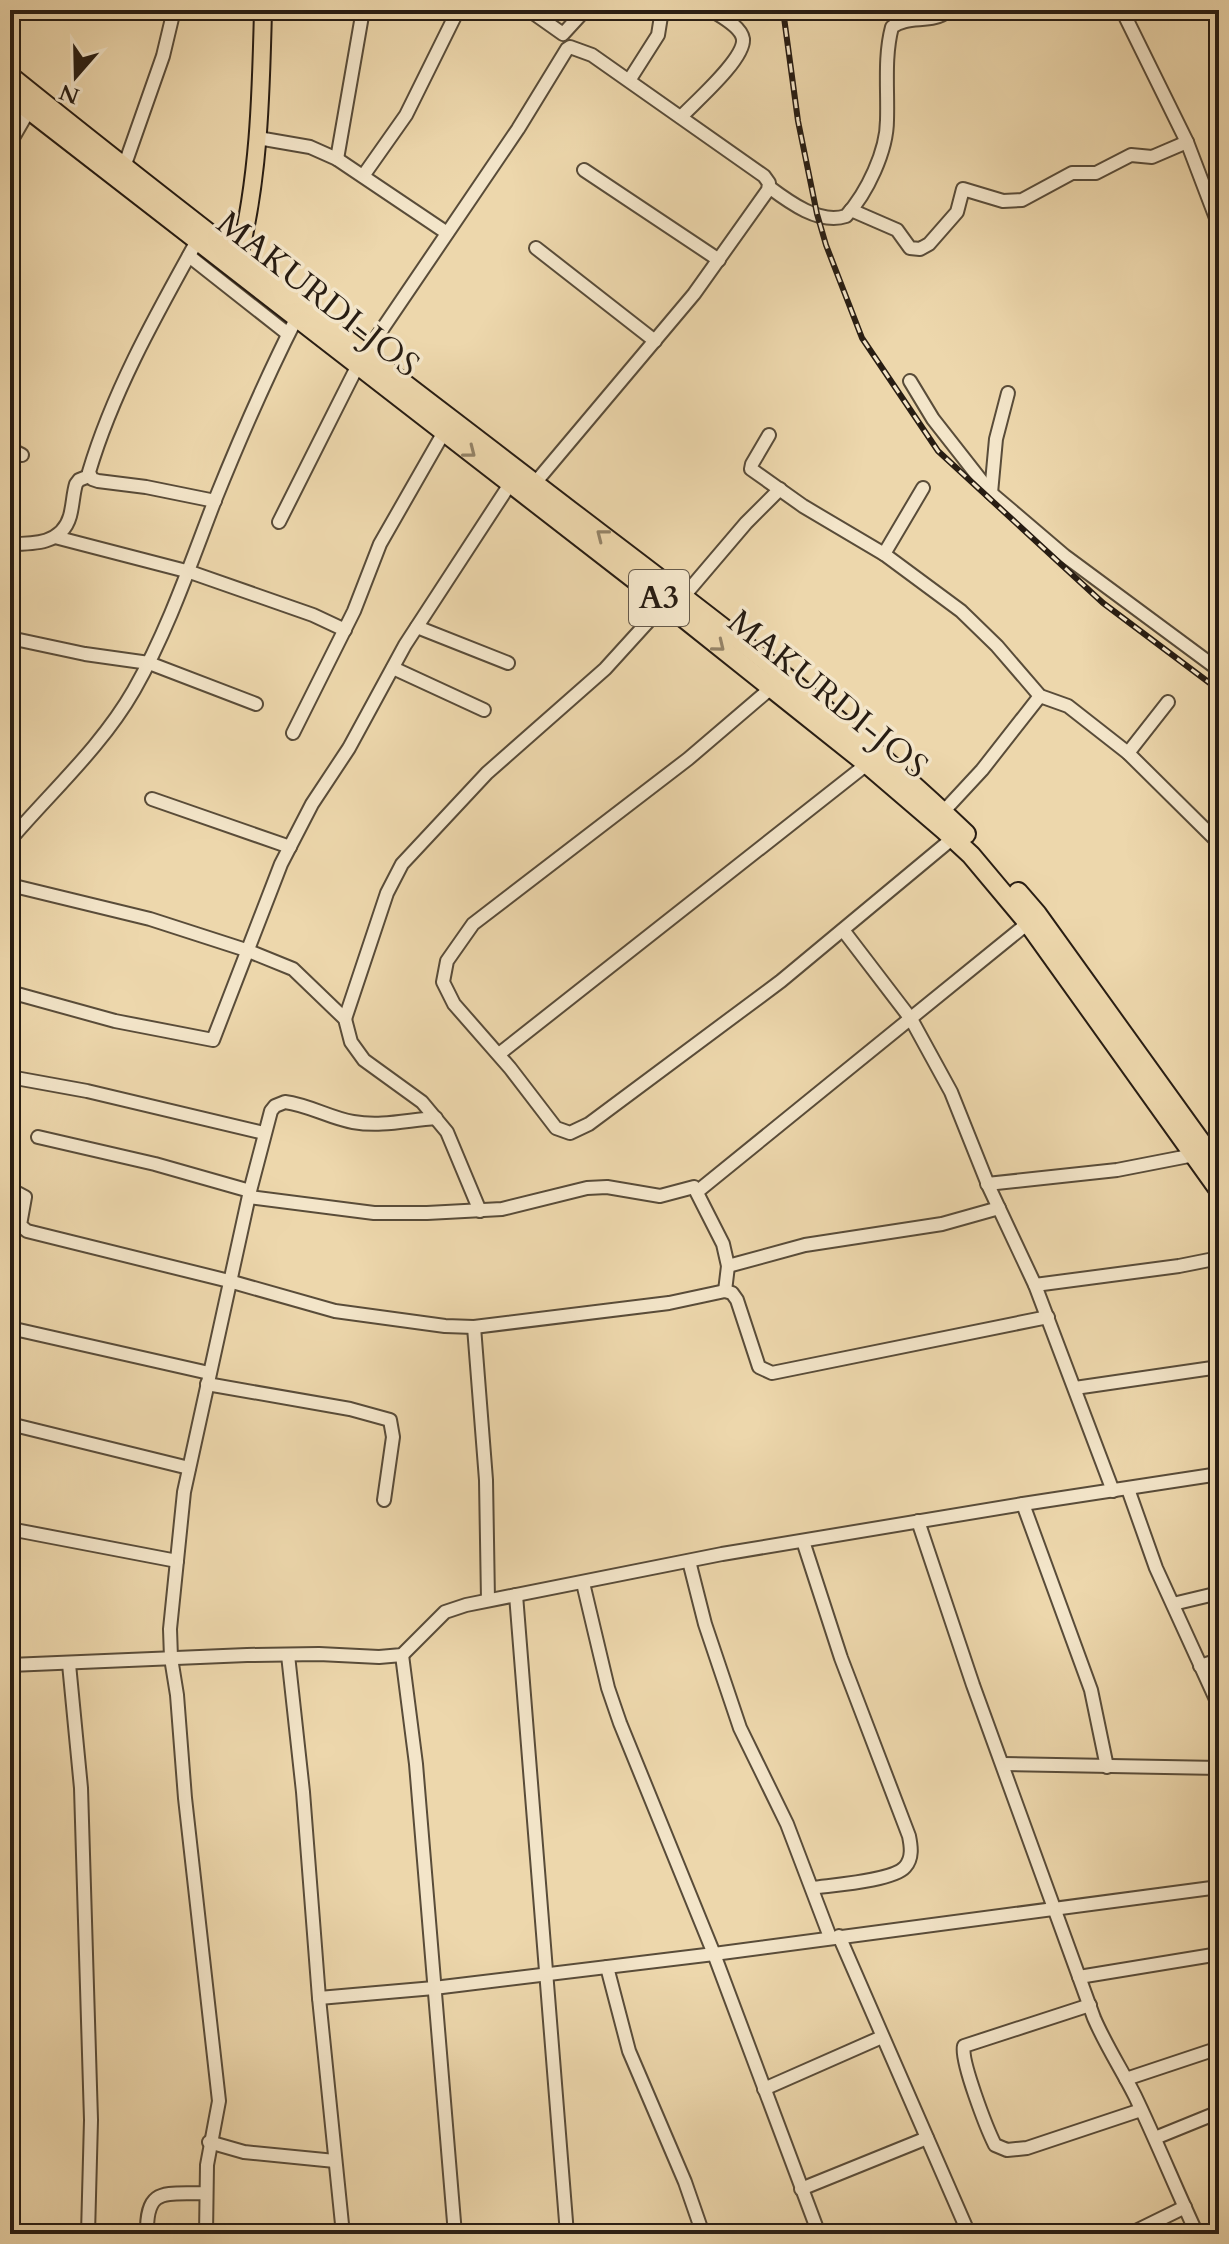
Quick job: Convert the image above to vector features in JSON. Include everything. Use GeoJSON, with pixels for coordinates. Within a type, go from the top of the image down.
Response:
{"type":"FeatureCollection","features":[{"type":"Feature","properties":{"kind":"highway","name":"MAKURDI-JOS"},"geometry":{"type":"LineString","coordinates":[[10,76],[124,167],[293,325],[362,359],[444,432],[510,484],[674,600]]}},
{"type":"Feature","properties":{"kind":"highway","name":"MAKURDI-JOS"},"geometry":{"type":"LineString","coordinates":[[10,95],[193,248],[235,272],[362,359],[535,483],[674,600],[943,812],[980,848],[1037,914],[1219,1167]]}},
{"type":"Feature","properties":{"kind":"highway","name":"MAKURDI-JOS"},"geometry":{"type":"LineString","coordinates":[[778,683],[953,838],[999,886],[1219,1190]]}},
{"type":"Feature","properties":{"kind":"main road"},"geometry":{"type":"LineString","coordinates":[[235,272],[258,138],[263,10]]}},
{"type":"Feature","properties":{"kind":"street"},"geometry":{"type":"LineString","coordinates":[[124,167],[163,56],[174,10]]}},
{"type":"Feature","properties":{"kind":"street"},"geometry":{"type":"LineString","coordinates":[[337,159],[363,10]]}},
{"type":"Feature","properties":{"kind":"street"},"geometry":{"type":"LineString","coordinates":[[363,176],[406,115],[458,10]]}},
{"type":"Feature","properties":{"kind":"street"},"geometry":{"type":"LineString","coordinates":[[529,10],[563,34],[585,10]]}},
{"type":"Feature","properties":{"kind":"street"},"geometry":{"type":"LineString","coordinates":[[630,79],[658,35],[662,10]]}},
{"type":"Feature","properties":{"kind":"street"},"geometry":{"type":"LineString","coordinates":[[681,117],[732,64],[741,50],[743,39],[740,33],[711,10]]}},
{"type":"Feature","properties":{"kind":"street"},"geometry":{"type":"LineString","coordinates":[[279,522],[362,359],[518,129],[567,49],[570,47],[592,55],[630,79],[764,176],[769,187],[789,203],[817,214],[839,218],[851,210],[883,146],[892,27],[910,19],[934,19],[949,10]]}},
{"type":"Feature","properties":{"kind":"street"},"geometry":{"type":"LineString","coordinates":[[1122,10],[1187,142],[1219,226]]}},
{"type":"Feature","properties":{"kind":"street"},"geometry":{"type":"LineString","coordinates":[[10,143],[29,110]]}},
{"type":"Feature","properties":{"kind":"street"},"geometry":{"type":"LineString","coordinates":[[258,138],[310,147],[337,159],[447,233]]}},
{"type":"Feature","properties":{"kind":"street"},"geometry":{"type":"LineString","coordinates":[[851,210],[892,227],[910,248],[920,249],[929,244],[957,212],[963,189],[1003,201],[1022,200],[1072,173],[1096,173],[1131,155],[1152,157],[1187,142]]}},
{"type":"Feature","properties":{"kind":"street"},"geometry":{"type":"LineString","coordinates":[[584,170],[719,260]]}},
{"type":"Feature","properties":{"kind":"street"},"geometry":{"type":"LineString","coordinates":[[535,483],[655,341],[719,260],[769,187]]}},
{"type":"Feature","properties":{"kind":"street"},"geometry":{"type":"LineString","coordinates":[[89,476],[118,394],[193,248]]}},
{"type":"Feature","properties":{"kind":"street"},"geometry":{"type":"LineString","coordinates":[[536,248],[655,341]]}},
{"type":"Feature","properties":{"kind":"street"},"geometry":{"type":"LineString","coordinates":[[10,840],[108,728],[149,663],[190,572],[215,501],[293,325]]}},
{"type":"Feature","properties":{"kind":"street"},"geometry":{"type":"LineString","coordinates":[[910,381],[933,419],[991,493],[1065,556],[1219,670]]}},
{"type":"Feature","properties":{"kind":"street"},"geometry":{"type":"LineString","coordinates":[[991,493],[996,439],[1008,393]]}},
{"type":"Feature","properties":{"kind":"street"},"geometry":{"type":"LineString","coordinates":[[293,733],[345,630],[380,544],[444,432]]}},
{"type":"Feature","properties":{"kind":"street"},"geometry":{"type":"LineString","coordinates":[[769,435],[751,467],[780,489],[884,554],[961,611],[997,646],[1040,696],[1068,706],[1128,753],[1219,843]]}},
{"type":"Feature","properties":{"kind":"street"},"geometry":{"type":"LineString","coordinates":[[89,476],[98,481],[215,501]]}},
{"type":"Feature","properties":{"kind":"street"},"geometry":{"type":"LineString","coordinates":[[10,544],[45,542],[55,537],[68,522],[76,484],[89,476]]}},
{"type":"Feature","properties":{"kind":"street"},"geometry":{"type":"LineString","coordinates":[[10,992],[115,1021],[211,1041],[216,1036],[246,950],[290,847],[417,627],[510,484]]}},
{"type":"Feature","properties":{"kind":"street"},"geometry":{"type":"LineString","coordinates":[[884,554],[923,488]]}},
{"type":"Feature","properties":{"kind":"street"},"geometry":{"type":"LineString","coordinates":[[345,1019],[387,893],[402,864],[487,773],[605,669],[780,489]]}},
{"type":"Feature","properties":{"kind":"street"},"geometry":{"type":"LineString","coordinates":[[55,537],[190,572],[313,615],[345,630]]}},
{"type":"Feature","properties":{"kind":"street"},"geometry":{"type":"LineString","coordinates":[[417,627],[508,663]]}},
{"type":"Feature","properties":{"kind":"street"},"geometry":{"type":"LineString","coordinates":[[10,638],[85,654],[149,663],[256,704]]}},
{"type":"Feature","properties":{"kind":"street"},"geometry":{"type":"LineString","coordinates":[[393,668],[484,710]]}},
{"type":"Feature","properties":{"kind":"street"},"geometry":{"type":"LineString","coordinates":[[778,683],[688,759],[473,924],[447,961],[443,982],[454,1004],[499,1054],[556,1128],[570,1133],[578,1132],[781,981],[953,838]]}},
{"type":"Feature","properties":{"kind":"street"},"geometry":{"type":"LineString","coordinates":[[943,812],[982,770],[1040,696]]}},
{"type":"Feature","properties":{"kind":"street"},"geometry":{"type":"LineString","coordinates":[[1128,753],[1168,702]]}},
{"type":"Feature","properties":{"kind":"street"},"geometry":{"type":"LineString","coordinates":[[499,1054],[867,764]]}},
{"type":"Feature","properties":{"kind":"street"},"geometry":{"type":"LineString","coordinates":[[152,799],[290,847]]}},
{"type":"Feature","properties":{"kind":"street"},"geometry":{"type":"LineString","coordinates":[[10,885],[150,919],[246,950],[293,969],[345,1019],[351,1042],[364,1060],[422,1102],[447,1132],[480,1211]]}},
{"type":"Feature","properties":{"kind":"street"},"geometry":{"type":"LineString","coordinates":[[698,1191],[1028,923]]}},
{"type":"Feature","properties":{"kind":"street"},"geometry":{"type":"LineString","coordinates":[[843,930],[911,1019],[951,1092],[987,1184],[1048,1317],[1113,1491]]}},
{"type":"Feature","properties":{"kind":"street"},"geometry":{"type":"LineString","coordinates":[[10,1077],[87,1091],[264,1133]]}},
{"type":"Feature","properties":{"kind":"street"},"geometry":{"type":"LineString","coordinates":[[206,2234],[209,2142],[219,2101],[185,1798],[170,1629],[184,1492],[229,1281],[271,1111],[285,1102],[350,1121],[388,1125],[436,1118]]}},
{"type":"Feature","properties":{"kind":"street"},"geometry":{"type":"LineString","coordinates":[[411,1120],[422,1102]]}},
{"type":"Feature","properties":{"kind":"street"},"geometry":{"type":"LineString","coordinates":[[38,1137],[155,1164],[249,1194],[374,1213],[502,1209],[587,1188],[607,1187],[660,1196],[689,1187],[698,1191],[723,1244],[728,1266],[725,1291]]}},
{"type":"Feature","properties":{"kind":"street"},"geometry":{"type":"LineString","coordinates":[[987,1184],[1117,1170],[1194,1155]]}},
{"type":"Feature","properties":{"kind":"street"},"geometry":{"type":"LineString","coordinates":[[10,1189],[25,1197],[20,1225],[27,1231],[367,1317],[474,1327],[669,1303],[725,1291],[732,1293],[737,1300],[759,1367],[772,1373],[1048,1317]]}},
{"type":"Feature","properties":{"kind":"street"},"geometry":{"type":"LineString","coordinates":[[728,1266],[816,1243],[942,1224],[999,1208]]}},
{"type":"Feature","properties":{"kind":"street"},"geometry":{"type":"LineString","coordinates":[[1035,1285],[1219,1258]]}},
{"type":"Feature","properties":{"kind":"street"},"geometry":{"type":"LineString","coordinates":[[474,1327],[486,1480],[488,1600]]}},
{"type":"Feature","properties":{"kind":"street"},"geometry":{"type":"LineString","coordinates":[[10,1328],[390,1420],[393,1437],[384,1500]]}},
{"type":"Feature","properties":{"kind":"street"},"geometry":{"type":"LineString","coordinates":[[1075,1388],[1219,1367]]}},
{"type":"Feature","properties":{"kind":"street"},"geometry":{"type":"LineString","coordinates":[[10,1424],[189,1468]]}},
{"type":"Feature","properties":{"kind":"street"},"geometry":{"type":"LineString","coordinates":[[10,1665],[319,1654],[402,1655],[445,1612],[488,1600],[918,1521],[1219,1474]]}},
{"type":"Feature","properties":{"kind":"street"},"geometry":{"type":"LineString","coordinates":[[1128,1489],[1156,1568],[1219,1706]]}},
{"type":"Feature","properties":{"kind":"street"},"geometry":{"type":"LineString","coordinates":[[1023,1504],[1091,1690],[1107,1767]]}},
{"type":"Feature","properties":{"kind":"street"},"geometry":{"type":"LineString","coordinates":[[918,1521],[973,1685],[1106,2047],[1126,2079],[1155,2138],[1197,2234]]}},
{"type":"Feature","properties":{"kind":"street"},"geometry":{"type":"LineString","coordinates":[[10,1529],[177,1561]]}},
{"type":"Feature","properties":{"kind":"street"},"geometry":{"type":"LineString","coordinates":[[803,1541],[841,1658],[909,1836],[911,1852],[903,1869],[894,1875],[812,1888]]}},
{"type":"Feature","properties":{"kind":"street"},"geometry":{"type":"LineString","coordinates":[[689,1561],[705,1624],[740,1728],[787,1824],[812,1888],[969,2234]]}},
{"type":"Feature","properties":{"kind":"street"},"geometry":{"type":"LineString","coordinates":[[583,1583],[608,1688],[620,1723],[714,1954],[819,2234]]}},
{"type":"Feature","properties":{"kind":"street"},"geometry":{"type":"LineString","coordinates":[[1173,1604],[1219,1593]]}},
{"type":"Feature","properties":{"kind":"street"},"geometry":{"type":"LineString","coordinates":[[516,1595],[567,2234]]}},
{"type":"Feature","properties":{"kind":"street"},"geometry":{"type":"LineString","coordinates":[[288,1655],[343,2234]]}},
{"type":"Feature","properties":{"kind":"street"},"geometry":{"type":"LineString","coordinates":[[402,1655],[416,1764],[455,2234]]}},
{"type":"Feature","properties":{"kind":"street"},"geometry":{"type":"LineString","coordinates":[[1200,1666],[1219,1660]]}},
{"type":"Feature","properties":{"kind":"street"},"geometry":{"type":"LineString","coordinates":[[69,1664],[81,1788],[91,2120],[88,2234]]}},
{"type":"Feature","properties":{"kind":"street"},"geometry":{"type":"LineString","coordinates":[[1003,1764],[1219,1768]]}},
{"type":"Feature","properties":{"kind":"street"},"geometry":{"type":"LineString","coordinates":[[319,1998],[434,1988],[714,1954],[1219,1887]]}},
{"type":"Feature","properties":{"kind":"street"},"geometry":{"type":"LineString","coordinates":[[1079,1977],[1219,1954]]}},
{"type":"Feature","properties":{"kind":"street"},"geometry":{"type":"LineString","coordinates":[[607,1967],[629,2051],[685,2182],[703,2234]]}},
{"type":"Feature","properties":{"kind":"street"},"geometry":{"type":"LineString","coordinates":[[1090,2005],[964,2046],[963,2061],[971,2074],[983,2119],[995,2145],[1004,2149],[1027,2148],[1141,2110]]}},
{"type":"Feature","properties":{"kind":"street"},"geometry":{"type":"LineString","coordinates":[[764,2089],[882,2037]]}},
{"type":"Feature","properties":{"kind":"street"},"geometry":{"type":"LineString","coordinates":[[1126,2079],[1219,2048]]}},
{"type":"Feature","properties":{"kind":"street"},"geometry":{"type":"LineString","coordinates":[[1155,2138],[1219,2112]]}},
{"type":"Feature","properties":{"kind":"street"},"geometry":{"type":"LineString","coordinates":[[801,2189],[927,2138]]}},
{"type":"Feature","properties":{"kind":"street"},"geometry":{"type":"LineString","coordinates":[[209,2142],[231,2149],[335,2161]]}},
{"type":"Feature","properties":{"kind":"street"},"geometry":{"type":"LineString","coordinates":[[207,2165],[231,2149]]}},
{"type":"Feature","properties":{"kind":"street"},"geometry":{"type":"LineString","coordinates":[[147,2234],[148,2205],[152,2200],[163,2195],[206,2193]]}},
{"type":"Feature","properties":{"kind":"street"},"geometry":{"type":"LineString","coordinates":[[1130,2234],[1185,2207]]}},
{"type":"Feature","properties":{"kind":"railway"},"geometry":{"type":"LineString","coordinates":[[783,10],[798,121],[817,214],[862,338],[938,451],[1103,603],[1219,690]]}}]}
